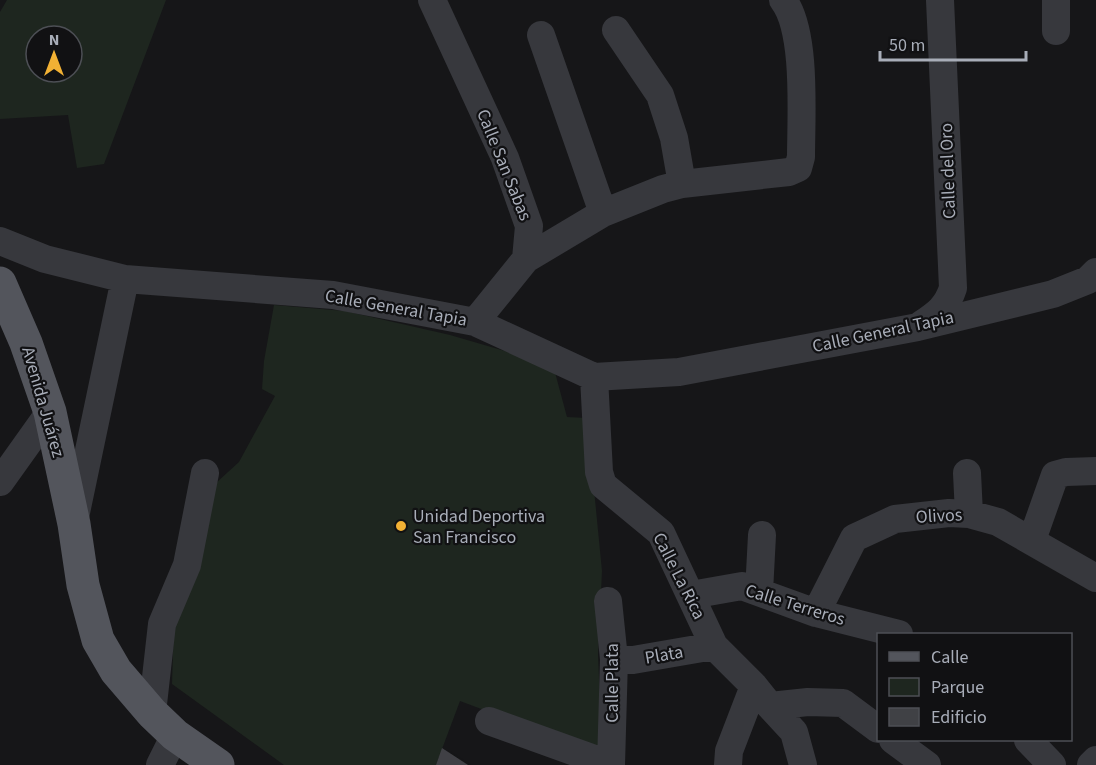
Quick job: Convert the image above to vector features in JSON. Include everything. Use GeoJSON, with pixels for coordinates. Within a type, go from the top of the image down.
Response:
{"type":"FeatureCollection","features":[{"type":"Feature","properties":{"kind":"main road","name":"Avenida Juárez"},"geometry":{"type":"LineString","coordinates":[[0,284],[26,342],[50,412],[74,524],[83,585],[99,640],[116,671],[152,713],[175,735],[218,765]]}},
{"type":"Feature","properties":{"kind":"street","name":"Calle San Sabas"},"geometry":{"type":"LineString","coordinates":[[432,0],[505,158],[529,226],[526,259]]}},
{"type":"Feature","properties":{"kind":"street"},"geometry":{"type":"LineString","coordinates":[[475,322],[526,259],[603,213],[663,189],[682,184],[789,172],[798,168],[801,146],[799,51],[791,10],[783,0]]}},
{"type":"Feature","properties":{"kind":"street","name":"Calle del Oro"},"geometry":{"type":"LineString","coordinates":[[918,327],[942,311],[949,300],[952,288],[940,0]]}},
{"type":"Feature","properties":{"kind":"street"},"geometry":{"type":"LineString","coordinates":[[1056,0],[1056,31]]}},
{"type":"Feature","properties":{"kind":"street"},"geometry":{"type":"LineString","coordinates":[[616,30],[660,95],[674,138],[682,184]]}},
{"type":"Feature","properties":{"kind":"street"},"geometry":{"type":"LineString","coordinates":[[541,35],[603,213]]}},
{"type":"Feature","properties":{"kind":"street","name":"Calle General Tapia"},"geometry":{"type":"LineString","coordinates":[[0,241],[45,258],[125,279],[333,295],[475,322],[594,377],[679,372],[918,327],[1053,294],[1088,280],[1096,272]]}},
{"type":"Feature","properties":{"kind":"street"},"geometry":{"type":"LineString","coordinates":[[74,524],[125,279]]}},
{"type":"Feature","properties":{"kind":"street","name":"Calle La Rica"},"geometry":{"type":"LineString","coordinates":[[594,377],[599,472],[603,485],[661,533],[714,646],[794,732],[803,765]]}},
{"type":"Feature","properties":{"kind":"street"},"geometry":{"type":"LineString","coordinates":[[0,482],[50,412]]}},
{"type":"Feature","properties":{"kind":"street"},"geometry":{"type":"LineString","coordinates":[[1032,540],[1055,475],[1066,472],[1096,471]]}},
{"type":"Feature","properties":{"kind":"street"},"geometry":{"type":"LineString","coordinates":[[967,472],[969,514]]}},
{"type":"Feature","properties":{"kind":"street"},"geometry":{"type":"LineString","coordinates":[[152,713],[162,624],[187,565],[206,473]]}},
{"type":"Feature","properties":{"kind":"street","name":"Olivos"},"geometry":{"type":"LineString","coordinates":[[816,613],[854,538],[895,519],[949,513],[969,514],[998,522],[1096,578]]}},
{"type":"Feature","properties":{"kind":"street"},"geometry":{"type":"LineString","coordinates":[[759,592],[762,535]]}},
{"type":"Feature","properties":{"kind":"street","name":"Calle Terreros"},"geometry":{"type":"LineString","coordinates":[[691,596],[742,586],[816,613],[895,633]]}},
{"type":"Feature","properties":{"kind":"street","name":"Calle Plata"},"geometry":{"type":"LineString","coordinates":[[608,601],[614,658],[611,765]]}},
{"type":"Feature","properties":{"kind":"street","name":"Plata"},"geometry":{"type":"LineString","coordinates":[[614,658],[633,660],[714,646]]}},
{"type":"Feature","properties":{"kind":"street"},"geometry":{"type":"LineString","coordinates":[[728,765],[729,751],[762,696],[808,702],[843,703],[877,728]]}},
{"type":"Feature","properties":{"kind":"street"},"geometry":{"type":"LineString","coordinates":[[489,721],[611,765]]}},
{"type":"Feature","properties":{"kind":"street"},"geometry":{"type":"LineString","coordinates":[[160,765],[175,735]]}},
{"type":"Feature","properties":{"kind":"street"},"geometry":{"type":"LineString","coordinates":[[894,741],[927,765]]}},
{"type":"Feature","properties":{"kind":"street"},"geometry":{"type":"LineString","coordinates":[[1029,741],[1052,765]]}},
{"type":"Feature","properties":{"kind":"street"},"geometry":{"type":"LineString","coordinates":[[1091,765],[1096,760]]}},
{"type":"Feature","properties":{"kind":"green space"},"geometry":{"type":"Polygon","coordinates":[[[7,0],[166,0],[104,164],[77,168],[68,115],[0,119],[0,12],[7,0]]]}},
{"type":"Feature","properties":{"kind":"green space","name":"Unidad Deportiva San Francisco"},"geometry":{"type":"Polygon","coordinates":[[[274,305],[345,311],[450,335],[553,365],[567,417],[587,418],[602,571],[598,654],[602,754],[460,701],[436,765],[284,765],[172,684],[174,619],[216,483],[239,462],[275,396],[262,389],[264,361],[274,305]]]}},
{"type":"Feature","properties":{"kind":"building"},"geometry":{"type":"Polygon","coordinates":[[[442,748],[468,765],[436,765],[442,748]]]}},
{"type":"Feature","properties":{"kind":"place","name":"Unidad Deportiva San Francisco"},"geometry":{"type":"Point","coordinates":[401,526]}}]}
